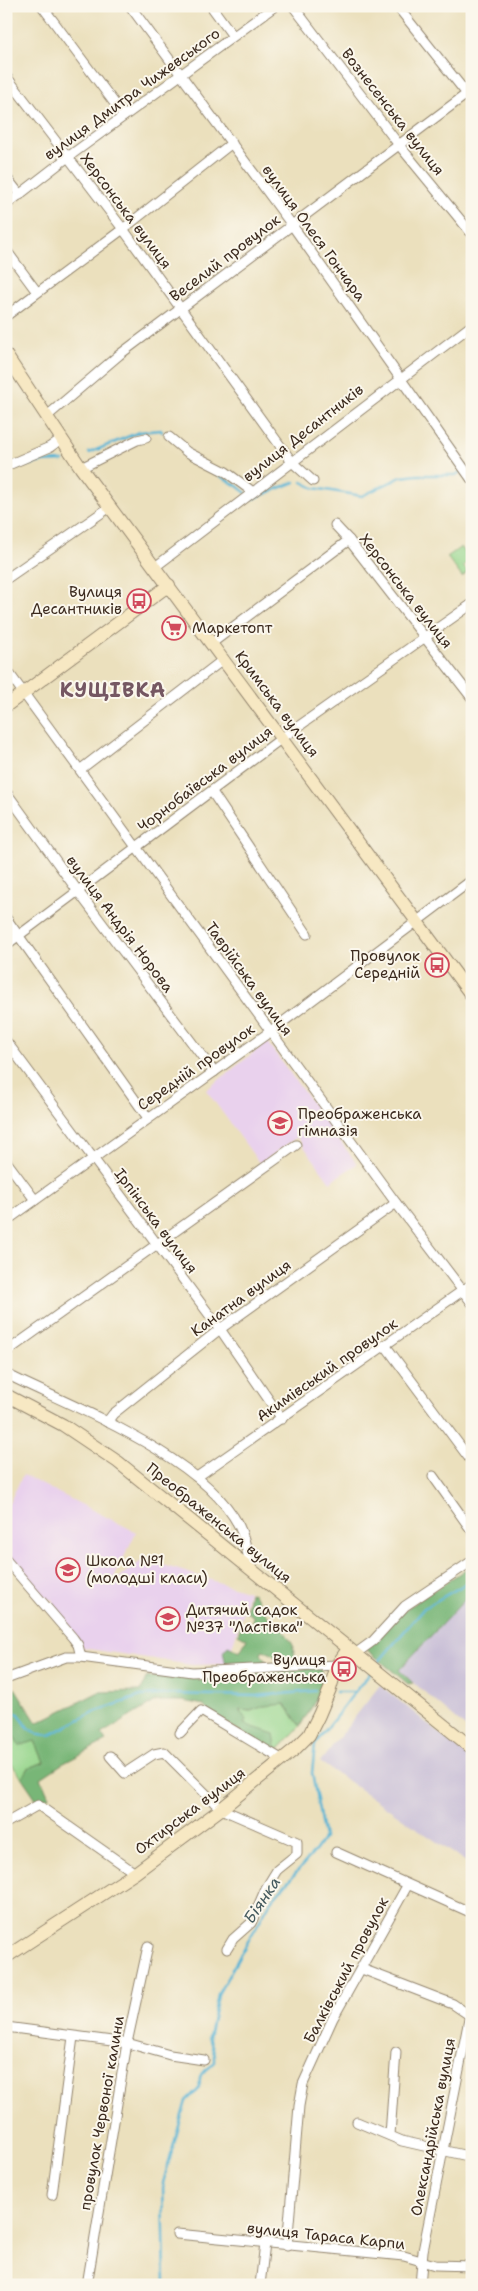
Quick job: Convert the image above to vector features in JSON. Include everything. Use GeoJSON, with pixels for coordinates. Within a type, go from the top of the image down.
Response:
{"type":"FeatureCollection","features":[{"type":"Feature","properties":{"kind":"street"},"geometry":{"type":"LineString","coordinates":[[42,6],[124,116]]}},
{"type":"Feature","properties":{"kind":"street","name":"вулиця Олеся Гончара"},"geometry":{"type":"LineString","coordinates":[[130,6],[292,225],[472,480]]}},
{"type":"Feature","properties":{"kind":"street"},"geometry":{"type":"LineString","coordinates":[[211,6],[233,36]]}},
{"type":"Feature","properties":{"kind":"street","name":"вулиця Дмитра Чижевського"},"geometry":{"type":"LineString","coordinates":[[6,205],[68,157],[275,6]]}},
{"type":"Feature","properties":{"kind":"street","name":"Вознесенська вулиця"},"geometry":{"type":"LineString","coordinates":[[293,6],[399,145],[472,234]]}},
{"type":"Feature","properties":{"kind":"street"},"geometry":{"type":"LineString","coordinates":[[397,6],[469,92]]}},
{"type":"Feature","properties":{"kind":"street","name":"Херсонська вулиця"},"geometry":{"type":"LineString","coordinates":[[6,76],[123,229],[292,462],[314,481]]}},
{"type":"Feature","properties":{"kind":"street","name":"Веселий провулок"},"geometry":{"type":"LineString","coordinates":[[46,417],[119,356],[181,308],[469,92]]}},
{"type":"Feature","properties":{"kind":"street"},"geometry":{"type":"LineString","coordinates":[[6,316],[123,229],[232,143]]}},
{"type":"Feature","properties":{"kind":"street"},"geometry":{"type":"LineString","coordinates":[[6,177],[20,195]]}},
{"type":"Feature","properties":{"kind":"street"},"geometry":{"type":"LineString","coordinates":[[6,250],[38,292]]}},
{"type":"Feature","properties":{"kind":"street","name":"вулиця Десантників"},"geometry":{"type":"LineString","coordinates":[[155,567],[400,378],[472,325]]}},
{"type":"Feature","properties":{"kind":"street","name":"Кримська вулиця"},"geometry":{"type":"LineString","coordinates":[[6,355],[81,468],[472,996]]}},
{"type":"Feature","properties":{"kind":"street"},"geometry":{"type":"LineString","coordinates":[[169,437],[187,452],[226,472],[253,492]]}},
{"type":"Feature","properties":{"kind":"street"},"geometry":{"type":"LineString","coordinates":[[81,468],[137,440],[146,438]]}},
{"type":"Feature","properties":{"kind":"street"},"geometry":{"type":"LineString","coordinates":[[6,466],[50,447],[61,439]]}},
{"type":"Feature","properties":{"kind":"street"},"geometry":{"type":"LineString","coordinates":[[6,580],[110,507]]}},
{"type":"Feature","properties":{"kind":"street","name":"Херсонська вулиця"},"geometry":{"type":"LineString","coordinates":[[335,525],[349,540],[472,698]]}},
{"type":"Feature","properties":{"kind":"street"},"geometry":{"type":"LineString","coordinates":[[212,643],[349,540]]}},
{"type":"Feature","properties":{"kind":"street"},"geometry":{"type":"LineString","coordinates":[[6,706],[169,585]]}},
{"type":"Feature","properties":{"kind":"street","name":"Чорнобаївська вулиця"},"geometry":{"type":"LineString","coordinates":[[6,944],[282,738],[472,604]]}},
{"type":"Feature","properties":{"kind":"street"},"geometry":{"type":"LineString","coordinates":[[81,770],[224,659]]}},
{"type":"Feature","properties":{"kind":"street","name":"Таврійська вулиця"},"geometry":{"type":"LineString","coordinates":[[6,669],[396,1203],[472,1303]]}},
{"type":"Feature","properties":{"kind":"street","name":"вулиця Андрія Норова"},"geometry":{"type":"LineString","coordinates":[[6,792],[214,1072]]}},
{"type":"Feature","properties":{"kind":"street"},"geometry":{"type":"LineString","coordinates":[[212,792],[306,934]]}},
{"type":"Feature","properties":{"kind":"street","name":"Середній провулок"},"geometry":{"type":"LineString","coordinates":[[6,1221],[271,1031],[472,880]]}},
{"type":"Feature","properties":{"kind":"street"},"geometry":{"type":"LineString","coordinates":[[6,918],[148,1118]]}},
{"type":"Feature","properties":{"kind":"street","name":"Ірпінська вулиця"},"geometry":{"type":"LineString","coordinates":[[6,1041],[220,1329],[282,1419]]}},
{"type":"Feature","properties":{"kind":"street"},"geometry":{"type":"LineString","coordinates":[[6,1352],[296,1145]]}},
{"type":"Feature","properties":{"kind":"street"},"geometry":{"type":"LineString","coordinates":[[6,1161],[35,1200]]}},
{"type":"Feature","properties":{"kind":"street","name":"Канатна вулиця"},"geometry":{"type":"LineString","coordinates":[[107,1422],[113,1414],[220,1329],[396,1203]]}},
{"type":"Feature","properties":{"kind":"street","name":"Акимівський провулок"},"geometry":{"type":"LineString","coordinates":[[197,1477],[472,1284]]}},
{"type":"Feature","properties":{"kind":"street"},"geometry":{"type":"LineString","coordinates":[[385,1344],[472,1462]]}},
{"type":"Feature","properties":{"kind":"street"},"geometry":{"type":"LineString","coordinates":[[6,1374],[134,1436],[197,1477],[222,1502],[238,1525],[246,1542],[252,1570]]}},
{"type":"Feature","properties":{"kind":"street","name":"Преображенська вулиця"},"geometry":{"type":"LineString","coordinates":[[6,1395],[63,1425],[118,1462],[472,1748]]}},
{"type":"Feature","properties":{"kind":"street"},"geometry":{"type":"LineString","coordinates":[[433,1476],[472,1531]]}},
{"type":"Feature","properties":{"kind":"street"},"geometry":{"type":"LineString","coordinates":[[6,1560],[73,1638],[81,1656]]}},
{"type":"Feature","properties":{"kind":"street"},"geometry":{"type":"LineString","coordinates":[[355,1655],[373,1641],[406,1606],[472,1561]]}},
{"type":"Feature","properties":{"kind":"street","name":"Охтирська вулиця"},"geometry":{"type":"LineString","coordinates":[[6,1957],[135,1873],[283,1760],[308,1735],[326,1700],[337,1665],[355,1655]]}},
{"type":"Feature","properties":{"kind":"street"},"geometry":{"type":"LineString","coordinates":[[6,1679],[66,1657],[81,1656],[192,1672],[337,1665]]}},
{"type":"Feature","properties":{"kind":"street"},"geometry":{"type":"LineString","coordinates":[[180,1733],[201,1711],[283,1760]]}},
{"type":"Feature","properties":{"kind":"street"},"geometry":{"type":"LineString","coordinates":[[110,1756],[125,1773],[154,1754],[164,1752],[221,1809],[296,1842],[297,1854],[278,1870],[266,1888],[251,1923],[233,1940],[227,1949]]}},
{"type":"Feature","properties":{"kind":"street"},"geometry":{"type":"LineString","coordinates":[[6,1824],[38,1805],[135,1873]]}},
{"type":"Feature","properties":{"kind":"street"},"geometry":{"type":"LineString","coordinates":[[336,1852],[407,1886],[472,1913]]}},
{"type":"Feature","properties":{"kind":"street","name":"Балківський провулок"},"geometry":{"type":"LineString","coordinates":[[287,2246],[299,2106],[303,2084],[333,2018],[407,1886]]}},
{"type":"Feature","properties":{"kind":"street","name":"провулок Червоної калини"},"geometry":{"type":"LineString","coordinates":[[87,2285],[127,2043],[148,1946]]}},
{"type":"Feature","properties":{"kind":"street"},"geometry":{"type":"LineString","coordinates":[[362,1969],[453,2004],[470,2016]]}},
{"type":"Feature","properties":{"kind":"street","name":"Олександрійська вулиця"},"geometry":{"type":"LineString","coordinates":[[420,2285],[423,2251],[472,2004]]}},
{"type":"Feature","properties":{"kind":"street"},"geometry":{"type":"LineString","coordinates":[[6,2027],[127,2043],[170,2055],[204,2060]]}},
{"type":"Feature","properties":{"kind":"street"},"geometry":{"type":"LineString","coordinates":[[52,2195],[72,2037]]}},
{"type":"Feature","properties":{"kind":"street"},"geometry":{"type":"LineString","coordinates":[[390,2136],[396,2052]]}},
{"type":"Feature","properties":{"kind":"street"},"geometry":{"type":"LineString","coordinates":[[357,2122],[402,2141],[472,2157]]}},
{"type":"Feature","properties":{"kind":"street","name":"вулиця Тараса Карпи"},"geometry":{"type":"LineString","coordinates":[[177,2234],[404,2256],[435,2265],[472,2266]]}},
{"type":"Feature","properties":{"kind":"street"},"geometry":{"type":"LineString","coordinates":[[260,2285],[264,2243]]}},
{"type":"Feature","properties":{"kind":"shaded area","name":"Преображенська гімназія"},"geometry":{"type":"Polygon","coordinates":[[[267,1042],[357,1164],[330,1182],[297,1137],[260,1164],[206,1090],[267,1042]]]}},
{"type":"Feature","properties":{"kind":"shaded area"},"geometry":{"type":"Polygon","coordinates":[[[23,1475],[136,1532],[111,1584],[144,1559],[249,1592],[227,1664],[192,1665],[83,1648],[53,1608],[54,1601],[43,1597],[6,1556],[6,1509],[23,1475]]]}},
{"type":"Feature","properties":{"kind":"shaded area"},"geometry":{"type":"Polygon","coordinates":[[[472,1592],[472,1733],[399,1670],[472,1592]]]}},
{"type":"Feature","properties":{"kind":"shaded area"},"geometry":{"type":"Polygon","coordinates":[[[380,1685],[472,1760],[472,1866],[320,1762],[380,1685]]]}},
{"type":"Feature","properties":{"kind":"green space"},"geometry":{"type":"Polygon","coordinates":[[[461,547],[471,560],[463,566],[468,572],[462,577],[447,557],[461,547]]]}},
{"type":"Feature","properties":{"kind":"green space"},"geometry":{"type":"Polygon","coordinates":[[[472,1565],[472,1592],[399,1670],[413,1683],[408,1684],[366,1649],[407,1608],[472,1565]]]}},
{"type":"Feature","properties":{"kind":"green space"},"geometry":{"type":"Polygon","coordinates":[[[250,1593],[254,1594],[271,1622],[280,1624],[293,1645],[295,1662],[281,1664],[272,1654],[263,1650],[261,1654],[266,1662],[259,1666],[227,1668],[223,1652],[228,1646],[240,1652],[247,1639],[238,1634],[241,1625],[253,1625],[253,1616],[246,1612],[250,1593]]]}},
{"type":"Feature","properties":{"kind":"green space"},"geometry":{"type":"Polygon","coordinates":[[[320,1667],[321,1683],[319,1690],[313,1705],[300,1726],[285,1704],[264,1706],[251,1711],[240,1710],[246,1720],[244,1724],[274,1734],[276,1746],[272,1751],[210,1713],[204,1705],[183,1701],[156,1701],[101,1734],[106,1741],[62,1764],[41,1778],[49,1797],[37,1800],[22,1778],[27,1769],[44,1762],[35,1741],[19,1746],[12,1732],[6,1729],[6,1691],[15,1688],[37,1723],[99,1692],[141,1691],[146,1678],[171,1675],[224,1678],[320,1667]]]}},
{"type":"Feature","properties":{"kind":"green space"},"geometry":{"type":"Polygon","coordinates":[[[285,1704],[300,1726],[281,1747],[272,1751],[244,1724],[239,1710],[251,1711],[264,1706],[285,1704]]]}},
{"type":"Feature","properties":{"kind":"green space"},"geometry":{"type":"Polygon","coordinates":[[[6,1729],[35,1741],[44,1762],[27,1769],[22,1778],[6,1757],[6,1729]]]}},
{"type":"Feature","properties":{"kind":"waterway"},"geometry":{"type":"LineString","coordinates":[[89,453],[139,432],[161,430],[162,432]]}},
{"type":"Feature","properties":{"kind":"waterway"},"geometry":{"type":"LineString","coordinates":[[189,458],[246,493]]}},
{"type":"Feature","properties":{"kind":"waterway"},"geometry":{"type":"LineString","coordinates":[[18,467],[41,462],[63,461]]}},
{"type":"Feature","properties":{"kind":"waterway"},"geometry":{"type":"LineString","coordinates":[[302,482],[314,488],[362,496],[401,477],[456,475],[461,471]]}},
{"type":"Feature","properties":{"kind":"waterway"},"geometry":{"type":"LineString","coordinates":[[252,499],[295,482]]}},
{"type":"Feature","properties":{"kind":"waterway","name":"Біянка"},"geometry":{"type":"LineString","coordinates":[[376,1665],[424,1608],[472,1580]]}},
{"type":"Feature","properties":{"kind":"waterway","name":"Біянка"},"geometry":{"type":"LineString","coordinates":[[165,2285],[163,2183],[186,2101],[200,2087],[201,2074],[215,2062],[215,2055],[209,2037],[218,1994],[271,1901],[316,1850],[324,1838],[312,1773],[315,1744],[371,1671]]}},
{"type":"Feature","properties":{"kind":"waterway"},"geometry":{"type":"LineString","coordinates":[[6,1711],[19,1714],[28,1728],[38,1734],[50,1735],[94,1712],[141,1696],[171,1694],[256,1696],[315,1691]]}},
{"type":"Feature","properties":{"kind":"waterway"},"geometry":{"type":"LineString","coordinates":[[336,1692],[354,1692]]}},
{"type":"Feature","properties":{"kind":"place","name":"Вулиця Десантників"},"geometry":{"type":"Point","coordinates":[139,601]}},
{"type":"Feature","properties":{"kind":"place","name":"Маркетопт"},"geometry":{"type":"Point","coordinates":[174,628]}},
{"type":"Feature","properties":{"kind":"place","name":"Провулок Середній"},"geometry":{"type":"Point","coordinates":[437,965]}},
{"type":"Feature","properties":{"kind":"place","name":"Преображенська гімназія"},"geometry":{"type":"Point","coordinates":[280,1123]}},
{"type":"Feature","properties":{"kind":"place","name":"Школа №1 (молодші класи)"},"geometry":{"type":"Point","coordinates":[68,1570]}},
{"type":"Feature","properties":{"kind":"place","name":"Дитячий садок №37 \"Ластівка\""},"geometry":{"type":"Point","coordinates":[168,1619]}},
{"type":"Feature","properties":{"kind":"place","name":"Вулиця Преображенська"},"geometry":{"type":"Point","coordinates":[344,1669]}},
{"type":"Feature","properties":{"kind":"district","name":"КУЩІВКА"},"geometry":{"type":"Point","coordinates":[113,690]}}]}
